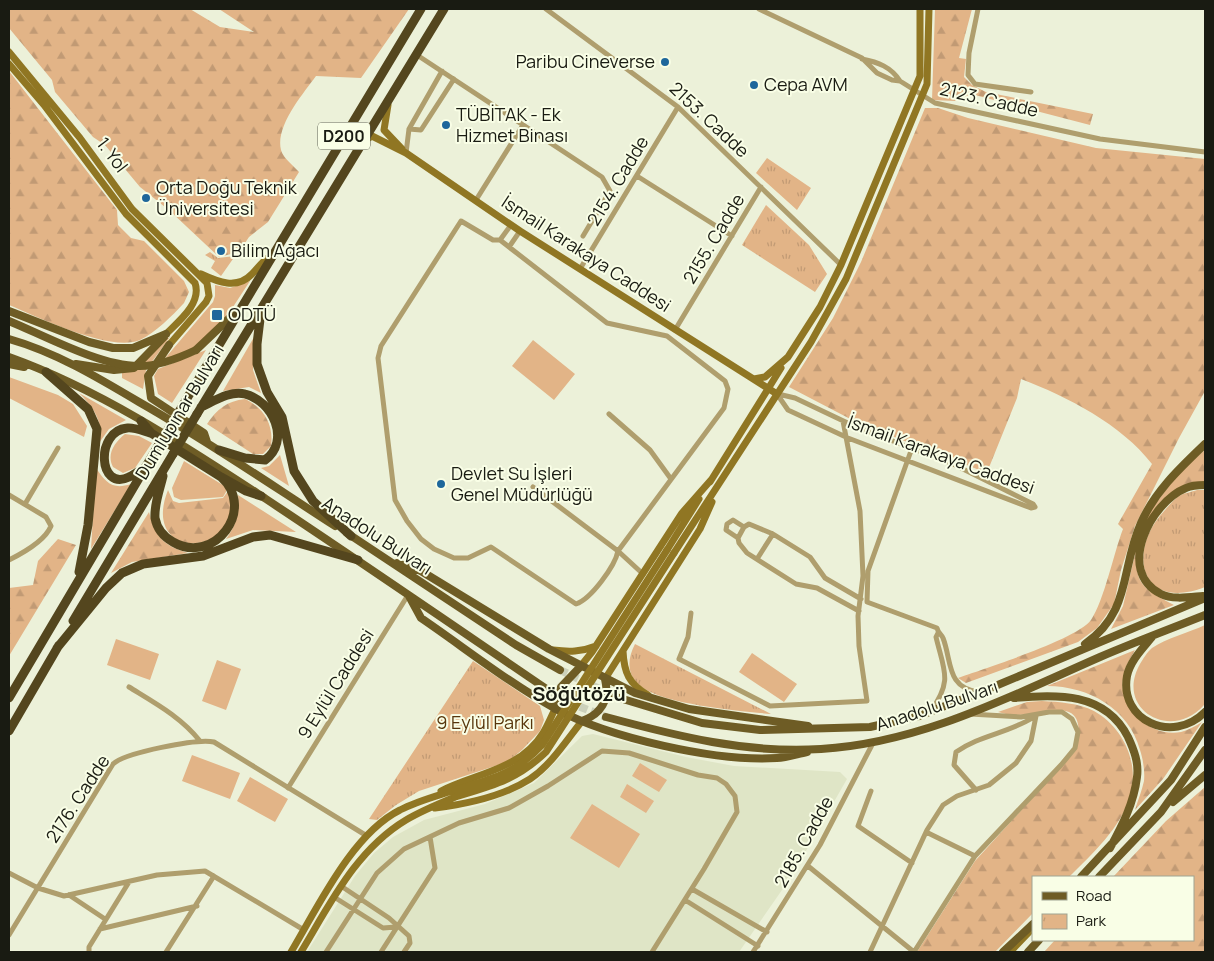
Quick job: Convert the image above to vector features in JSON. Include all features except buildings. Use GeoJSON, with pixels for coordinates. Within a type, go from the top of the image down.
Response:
{"type":"FeatureCollection","features":[{"type":"Feature","properties":{"kind":"highway","name":"Dumlupınar Bulvarı"},"geometry":{"type":"LineString","coordinates":[[9,698],[77,580],[421,9]]}},
{"type":"Feature","properties":{"kind":"highway","name":"Dumlupınar Bulvarı"},"geometry":{"type":"LineString","coordinates":[[9,731],[199,410],[444,9]]}},
{"type":"Feature","properties":{"kind":"highway"},"geometry":{"type":"LineString","coordinates":[[262,306],[257,344],[257,364],[267,392],[282,417],[294,471],[314,501],[351,536]]}},
{"type":"Feature","properties":{"kind":"highway"},"geometry":{"type":"LineString","coordinates":[[46,372],[88,409],[97,429],[88,526],[77,580]]}},
{"type":"Feature","properties":{"kind":"highway"},"geometry":{"type":"LineString","coordinates":[[199,410],[228,396],[245,394],[264,404],[276,424],[278,446],[273,454],[265,460],[245,458],[219,450]]}},
{"type":"Feature","properties":{"kind":"highway"},"geometry":{"type":"LineString","coordinates":[[141,421],[151,433]]}},
{"type":"Feature","properties":{"kind":"highway"},"geometry":{"type":"LineString","coordinates":[[145,467],[129,478],[115,477],[106,471],[103,454],[111,438],[122,429],[132,428],[151,433],[221,477],[246,491],[261,496]]}},
{"type":"Feature","properties":{"kind":"highway"},"geometry":{"type":"LineString","coordinates":[[166,466],[155,508],[156,519],[159,530],[167,539],[185,547],[205,546],[219,539],[229,527],[234,514],[234,496],[232,489],[221,477]]}},
{"type":"Feature","properties":{"kind":"highway"},"geometry":{"type":"LineString","coordinates":[[57,648],[106,588],[122,573],[144,564],[203,556],[253,536],[270,535],[358,560]]}},
{"type":"Feature","properties":{"kind":"main road"},"geometry":{"type":"LineString","coordinates":[[9,321],[106,361],[128,366],[150,366],[181,357],[196,350],[245,303]]}},
{"type":"Feature","properties":{"kind":"main road"},"geometry":{"type":"LineString","coordinates":[[9,311],[89,342],[113,348],[133,348],[166,334]]}},
{"type":"Feature","properties":{"kind":"main road"},"geometry":{"type":"LineString","coordinates":[[9,333],[38,347]]}},
{"type":"Feature","properties":{"kind":"main road"},"geometry":{"type":"LineString","coordinates":[[68,363],[108,370],[134,368],[166,334]]}},
{"type":"Feature","properties":{"kind":"main road"},"geometry":{"type":"LineString","coordinates":[[9,339],[38,347]]}},
{"type":"Feature","properties":{"kind":"main road"},"geometry":{"type":"LineString","coordinates":[[151,398],[148,376],[169,345]]}},
{"type":"Feature","properties":{"kind":"main road","name":"Anadolu Bulvarı"},"geometry":{"type":"LineString","coordinates":[[38,347],[207,442],[516,645],[560,670]]}},
{"type":"Feature","properties":{"kind":"main road"},"geometry":{"type":"LineString","coordinates":[[9,357],[46,372]]}},
{"type":"Feature","properties":{"kind":"main road"},"geometry":{"type":"LineString","coordinates":[[9,364],[46,372]]}},
{"type":"Feature","properties":{"kind":"main road","name":"Anadolu Bulvarı"},"geometry":{"type":"LineString","coordinates":[[46,372],[173,439],[358,560],[548,690]]}},
{"type":"Feature","properties":{"kind":"main road"},"geometry":{"type":"LineString","coordinates":[[137,401],[151,398],[204,433],[207,442]]}},
{"type":"Feature","properties":{"kind":"main road"},"geometry":{"type":"LineString","coordinates":[[1073,653],[1097,636],[1113,616],[1122,597],[1131,550],[1142,521],[1174,473],[1205,444]]}},
{"type":"Feature","properties":{"kind":"main road"},"geometry":{"type":"LineString","coordinates":[[1205,485],[1185,488],[1160,508],[1147,527],[1139,550],[1139,566],[1144,578],[1161,594],[1174,597],[1205,597]]}},
{"type":"Feature","properties":{"kind":"main road"},"geometry":{"type":"LineString","coordinates":[[386,559],[421,571],[580,667],[652,698],[689,708],[828,730]]}},
{"type":"Feature","properties":{"kind":"main road"},"geometry":{"type":"LineString","coordinates":[[408,595],[421,618],[555,708],[582,722],[657,743],[708,754],[778,758],[821,749]]}},
{"type":"Feature","properties":{"kind":"main road","name":"Anadolu Bulvarı"},"geometry":{"type":"LineString","coordinates":[[613,696],[702,723],[760,730],[828,730],[870,727],[931,711],[981,692],[1205,597]]}},
{"type":"Feature","properties":{"kind":"main road","name":"Anadolu Bulvarı"},"geometry":{"type":"LineString","coordinates":[[606,717],[718,745],[821,749],[873,743],[930,728],[1007,699],[1205,615]]}},
{"type":"Feature","properties":{"kind":"main road"},"geometry":{"type":"LineString","coordinates":[[1153,636],[1141,650],[1128,673],[1127,686],[1132,704],[1148,721],[1169,728],[1188,725],[1205,712]]}},
{"type":"Feature","properties":{"kind":"main road"},"geometry":{"type":"LineString","coordinates":[[555,708],[561,687],[580,667]]}},
{"type":"Feature","properties":{"kind":"main road"},"geometry":{"type":"LineString","coordinates":[[582,722],[592,717],[602,707],[607,697],[605,679]]}},
{"type":"Feature","properties":{"kind":"main road"},"geometry":{"type":"LineString","coordinates":[[1007,699],[1050,695],[1075,697],[1098,705],[1115,718],[1125,732],[1137,760],[1138,775],[1132,802],[1110,848]]}},
{"type":"Feature","properties":{"kind":"main road"},"geometry":{"type":"LineString","coordinates":[[1081,876],[1110,848],[1171,780],[1205,727]]}},
{"type":"Feature","properties":{"kind":"main road"},"geometry":{"type":"LineString","coordinates":[[1162,812],[1205,750]]}},
{"type":"Feature","properties":{"kind":"main road"},"geometry":{"type":"LineString","coordinates":[[1100,876],[1162,812],[1205,775]]}},
{"type":"Feature","properties":{"kind":"main road"},"geometry":{"type":"LineString","coordinates":[[1003,952],[1032,925]]}},
{"type":"Feature","properties":{"kind":"main road"},"geometry":{"type":"LineString","coordinates":[[1028,952],[1039,941]]}},
{"type":"Feature","properties":{"kind":"street","name":"2153. Cadde"},"geometry":{"type":"LineString","coordinates":[[546,9],[678,108],[841,265]]}},
{"type":"Feature","properties":{"kind":"street","name":"2123. Cadde"},"geometry":{"type":"LineString","coordinates":[[759,9],[862,58],[878,73],[892,80],[900,81],[922,97],[942,104],[1100,139],[1205,152]]}},
{"type":"Feature","properties":{"kind":"street"},"geometry":{"type":"LineString","coordinates":[[302,952],[341,886],[373,845],[405,820],[455,794],[513,770],[528,760],[542,745],[580,694],[671,551],[761,399],[820,307],[841,265],[920,74],[920,9]]}},
{"type":"Feature","properties":{"kind":"street"},"geometry":{"type":"LineString","coordinates":[[671,551],[720,485],[815,335],[846,280],[928,79],[929,9]]}},
{"type":"Feature","properties":{"kind":"street"},"geometry":{"type":"LineString","coordinates":[[978,9],[969,53],[968,75],[975,84],[1031,92]]}},
{"type":"Feature","properties":{"kind":"street","name":"1. Yol"},"geometry":{"type":"LineString","coordinates":[[9,52],[61,120],[126,214],[146,229],[192,274]]}},
{"type":"Feature","properties":{"kind":"street"},"geometry":{"type":"LineString","coordinates":[[417,55],[602,177],[610,191],[583,236]]}},
{"type":"Feature","properties":{"kind":"street"},"geometry":{"type":"LineString","coordinates":[[862,58],[873,61],[890,70],[900,81]]}},
{"type":"Feature","properties":{"kind":"street","name":"1. Yol"},"geometry":{"type":"LineString","coordinates":[[9,64],[61,120]]}},
{"type":"Feature","properties":{"kind":"street"},"geometry":{"type":"LineString","coordinates":[[406,152],[409,130],[442,71]]}},
{"type":"Feature","properties":{"kind":"street"},"geometry":{"type":"LineString","coordinates":[[409,130],[421,130],[454,79]]}},
{"type":"Feature","properties":{"kind":"street","name":"İsmail Karakaya Caddesi"},"geometry":{"type":"LineString","coordinates":[[389,100],[384,130],[406,152]]}},
{"type":"Feature","properties":{"kind":"street","name":"2154. Cadde"},"geometry":{"type":"LineString","coordinates":[[580,269],[678,108]]}},
{"type":"Feature","properties":{"kind":"street"},"geometry":{"type":"LineString","coordinates":[[476,200],[523,125]]}},
{"type":"Feature","properties":{"kind":"street","name":"İsmail Karakaya Caddesi"},"geometry":{"type":"LineString","coordinates":[[357,151],[367,138],[372,136],[406,152],[520,231],[777,394],[795,398],[843,421],[980,476],[1006,492],[1033,504],[1035,507],[1031,508],[1006,499],[846,436],[788,410],[777,394]]}},
{"type":"Feature","properties":{"kind":"street"},"geometry":{"type":"LineString","coordinates":[[637,176],[732,236]]}},
{"type":"Feature","properties":{"kind":"street","name":"2155. Cadde"},"geometry":{"type":"LineString","coordinates":[[675,330],[761,187]]}},
{"type":"Feature","properties":{"kind":"street"},"geometry":{"type":"LineString","coordinates":[[462,221],[493,240],[500,240],[607,323],[667,336],[725,381],[728,389],[724,408],[618,551],[616,560],[585,601],[576,604],[491,547],[468,558],[454,558],[434,549],[421,539],[395,500],[378,367],[381,346],[462,221]]}},
{"type":"Feature","properties":{"kind":"street"},"geometry":{"type":"LineString","coordinates":[[500,240],[511,225]]}},
{"type":"Feature","properties":{"kind":"street"},"geometry":{"type":"LineString","coordinates":[[146,229],[157,244],[192,274],[207,284],[209,296],[202,308],[169,345]]}},
{"type":"Feature","properties":{"kind":"street"},"geometry":{"type":"LineString","coordinates":[[509,247],[520,231]]}},
{"type":"Feature","properties":{"kind":"street"},"geometry":{"type":"LineString","coordinates":[[192,274],[222,283],[235,284],[252,275],[263,260],[272,255]]}},
{"type":"Feature","properties":{"kind":"street"},"geometry":{"type":"LineString","coordinates":[[166,334],[195,299],[197,288],[192,274]]}},
{"type":"Feature","properties":{"kind":"street"},"geometry":{"type":"LineString","coordinates":[[761,399],[754,380],[765,377],[788,357]]}},
{"type":"Feature","properties":{"kind":"street"},"geometry":{"type":"LineString","coordinates":[[610,414],[650,450],[671,479]]}},
{"type":"Feature","properties":{"kind":"street"},"geometry":{"type":"LineString","coordinates":[[691,613],[688,636],[679,659],[770,706],[866,701],[858,646],[863,576],[860,511],[843,421]]}},
{"type":"Feature","properties":{"kind":"street"},"geometry":{"type":"LineString","coordinates":[[25,504],[58,448]]}},
{"type":"Feature","properties":{"kind":"street"},"geometry":{"type":"LineString","coordinates":[[912,448],[868,570],[867,602],[937,628],[938,633],[942,635],[953,677],[968,691],[981,692]]}},
{"type":"Feature","properties":{"kind":"street"},"geometry":{"type":"LineString","coordinates":[[580,667],[596,646],[682,513],[712,480]]}},
{"type":"Feature","properties":{"kind":"street"},"geometry":{"type":"LineString","coordinates":[[605,679],[700,529],[720,485]]}},
{"type":"Feature","properties":{"kind":"street"},"geometry":{"type":"LineString","coordinates":[[533,487],[618,551],[643,574]]}},
{"type":"Feature","properties":{"kind":"street"},"geometry":{"type":"LineString","coordinates":[[9,495],[46,517],[51,526],[47,534],[35,544],[9,560]]}},
{"type":"Feature","properties":{"kind":"street"},"geometry":{"type":"LineString","coordinates":[[859,611],[817,588],[796,584],[757,560],[745,550],[738,538],[726,530],[727,524],[733,520],[744,526],[751,524],[773,534],[812,558],[825,578],[860,599]]}},
{"type":"Feature","properties":{"kind":"street"},"geometry":{"type":"LineString","coordinates":[[738,538],[744,526]]}},
{"type":"Feature","properties":{"kind":"street"},"geometry":{"type":"LineString","coordinates":[[757,560],[773,534]]}},
{"type":"Feature","properties":{"kind":"street","name":"9 Eylül Caddesi"},"geometry":{"type":"LineString","coordinates":[[288,788],[408,595]]}},
{"type":"Feature","properties":{"kind":"street"},"geometry":{"type":"LineString","coordinates":[[931,711],[940,699],[946,681],[936,637],[938,633]]}},
{"type":"Feature","properties":{"kind":"street"},"geometry":{"type":"LineString","coordinates":[[549,649],[569,652],[596,646]]}},
{"type":"Feature","properties":{"kind":"street"},"geometry":{"type":"LineString","coordinates":[[623,650],[625,671],[629,681],[652,698]]}},
{"type":"Feature","properties":{"kind":"street"},"geometry":{"type":"LineString","coordinates":[[129,687],[171,713],[189,728],[200,741]]}},
{"type":"Feature","properties":{"kind":"street"},"geometry":{"type":"LineString","coordinates":[[291,952],[329,889],[367,836],[399,810],[420,802],[463,780],[504,767],[518,759],[543,734],[555,708]]}},
{"type":"Feature","properties":{"kind":"street"},"geometry":{"type":"LineString","coordinates":[[808,866],[914,952],[975,856],[1074,748],[1078,732],[1072,719],[1062,712],[1022,717],[967,714]]}},
{"type":"Feature","properties":{"kind":"street"},"geometry":{"type":"LineString","coordinates":[[870,952],[884,927],[926,832],[943,805],[957,796],[990,785],[1016,763],[1031,740],[1036,716]]}},
{"type":"Feature","properties":{"kind":"street"},"geometry":{"type":"LineString","coordinates":[[976,790],[954,765],[956,752],[966,744],[990,734],[1021,726],[1036,716]]}},
{"type":"Feature","properties":{"kind":"street"},"geometry":{"type":"LineString","coordinates":[[424,810],[493,796],[530,779],[582,722]]}},
{"type":"Feature","properties":{"kind":"street","name":"2176. Cadde"},"geometry":{"type":"LineString","coordinates":[[9,935],[118,759],[200,741],[214,742],[367,836]]}},
{"type":"Feature","properties":{"kind":"street","name":"2185. Cadde"},"geometry":{"type":"LineString","coordinates":[[754,952],[808,866],[873,743]]}},
{"type":"Feature","properties":{"kind":"street"},"geometry":{"type":"LineString","coordinates":[[326,952],[377,873],[404,849],[459,823],[509,808],[548,786],[602,751],[629,753],[698,775],[717,778],[726,784],[735,796],[737,812],[652,952]]}},
{"type":"Feature","properties":{"kind":"street"},"geometry":{"type":"LineString","coordinates":[[871,791],[858,826],[912,863]]}},
{"type":"Feature","properties":{"kind":"street"},"geometry":{"type":"LineString","coordinates":[[420,802],[455,794]]}},
{"type":"Feature","properties":{"kind":"street"},"geometry":{"type":"LineString","coordinates":[[926,832],[975,856]]}},
{"type":"Feature","properties":{"kind":"street"},"geometry":{"type":"LineString","coordinates":[[381,952],[435,868],[430,837]]}},
{"type":"Feature","properties":{"kind":"street"},"geometry":{"type":"LineString","coordinates":[[9,873],[38,888],[64,896],[157,875],[205,871],[304,930]]}},
{"type":"Feature","properties":{"kind":"street"},"geometry":{"type":"LineString","coordinates":[[166,952],[171,948],[176,935],[197,906],[214,876]]}},
{"type":"Feature","properties":{"kind":"street"},"geometry":{"type":"LineString","coordinates":[[89,952],[89,947],[129,881]]}},
{"type":"Feature","properties":{"kind":"street"},"geometry":{"type":"LineString","coordinates":[[341,886],[389,918],[396,927],[409,936],[410,943],[404,952]]}},
{"type":"Feature","properties":{"kind":"street"},"geometry":{"type":"LineString","coordinates":[[692,888],[767,932]]}},
{"type":"Feature","properties":{"kind":"street"},"geometry":{"type":"LineString","coordinates":[[69,895],[106,919]]}},
{"type":"Feature","properties":{"kind":"street"},"geometry":{"type":"LineString","coordinates":[[334,898],[383,928],[396,927]]}},
{"type":"Feature","properties":{"kind":"street"},"geometry":{"type":"LineString","coordinates":[[685,900],[758,946]]}},
{"type":"Feature","properties":{"kind":"street"},"geometry":{"type":"LineString","coordinates":[[100,929],[197,906]]}},
{"type":"Feature","properties":{"kind":"street"},"geometry":{"type":"LineString","coordinates":[[1010,952],[1032,929]]}},
{"type":"Feature","properties":{"kind":"shaded area"},"geometry":{"type":"Polygon","coordinates":[[[593,734],[686,757],[734,766],[840,772],[847,779],[791,877],[739,952],[307,952],[355,876],[374,853],[393,837],[424,820],[485,804],[534,783],[582,736],[593,734]]]}},
{"type":"Feature","properties":{"kind":"green space"},"geometry":{"type":"Polygon","coordinates":[[[9,9],[190,9],[220,27],[254,32],[219,9],[409,9],[361,78],[316,76],[291,111],[282,131],[280,141],[282,153],[299,172],[268,222],[249,237],[239,252],[219,257],[170,211],[140,187],[105,145],[93,137],[55,92],[52,80],[9,28],[9,9]]]}},
{"type":"Feature","properties":{"kind":"green space"},"geometry":{"type":"Polygon","coordinates":[[[935,9],[972,9],[959,58],[966,59],[964,77],[972,85],[986,92],[1093,114],[1090,125],[971,94],[955,101],[932,100],[935,9]]]}},
{"type":"Feature","properties":{"kind":"green space"},"geometry":{"type":"Polygon","coordinates":[[[9,71],[117,210],[118,225],[131,238],[144,241],[184,281],[189,292],[184,303],[146,337],[127,343],[93,338],[9,305],[9,71]]]}},
{"type":"Feature","properties":{"kind":"green space"},"geometry":{"type":"Polygon","coordinates":[[[925,108],[938,108],[968,118],[1096,148],[1205,159],[1205,391],[1135,526],[1121,570],[1114,604],[1097,628],[1078,642],[966,683],[958,678],[1049,645],[1082,628],[1091,620],[1100,601],[1123,529],[1118,524],[1152,464],[1125,436],[1109,424],[1075,403],[1021,379],[1017,398],[987,471],[982,471],[858,423],[789,387],[833,318],[861,262],[925,108]]]}},
{"type":"Feature","properties":{"kind":"green space"},"geometry":{"type":"Polygon","coordinates":[[[767,158],[811,188],[797,210],[756,173],[767,158]]]}},
{"type":"Feature","properties":{"kind":"green space"},"geometry":{"type":"Polygon","coordinates":[[[766,205],[809,245],[827,274],[815,292],[742,245],[766,205]]]}},
{"type":"Feature","properties":{"kind":"green space"},"geometry":{"type":"Polygon","coordinates":[[[210,252],[218,258],[235,256],[221,276],[211,268],[215,261],[205,255],[210,252]]]}},
{"type":"Feature","properties":{"kind":"green space"},"geometry":{"type":"Polygon","coordinates":[[[250,281],[214,336],[208,342],[161,363],[213,302],[215,285],[230,288],[250,281]]]}},
{"type":"Feature","properties":{"kind":"green space"},"geometry":{"type":"Polygon","coordinates":[[[170,337],[146,370],[143,389],[122,378],[122,373],[138,366],[164,340],[170,337]]]}},
{"type":"Feature","properties":{"kind":"green space"},"geometry":{"type":"Polygon","coordinates":[[[254,337],[253,370],[261,393],[249,387],[223,391],[254,337]]]}},
{"type":"Feature","properties":{"kind":"green space"},"geometry":{"type":"Polygon","coordinates":[[[533,340],[575,374],[554,400],[512,366],[533,340]]]}},
{"type":"Feature","properties":{"kind":"green space"},"geometry":{"type":"Polygon","coordinates":[[[206,350],[172,403],[158,394],[154,376],[158,369],[206,350]]]}},
{"type":"Feature","properties":{"kind":"green space"},"geometry":{"type":"Polygon","coordinates":[[[9,377],[58,395],[73,404],[87,426],[84,437],[9,398],[9,377]]]}},
{"type":"Feature","properties":{"kind":"green space"},"geometry":{"type":"Polygon","coordinates":[[[79,393],[126,420],[109,429],[99,443],[100,428],[97,416],[79,393]]]}},
{"type":"Feature","properties":{"kind":"green space"},"geometry":{"type":"Polygon","coordinates":[[[245,399],[262,412],[269,424],[272,438],[271,446],[263,454],[253,454],[207,424],[223,407],[245,399]]]}},
{"type":"Feature","properties":{"kind":"green space"},"geometry":{"type":"Polygon","coordinates":[[[125,434],[139,436],[152,443],[135,468],[123,473],[113,467],[111,453],[115,445],[125,434]]]}},
{"type":"Feature","properties":{"kind":"green space"},"geometry":{"type":"Polygon","coordinates":[[[1205,450],[1205,483],[1173,493],[1161,501],[1147,522],[1139,546],[1137,570],[1140,580],[1150,592],[1174,605],[1111,629],[1123,606],[1139,537],[1150,511],[1181,470],[1205,450]]]}},
{"type":"Feature","properties":{"kind":"green space"},"geometry":{"type":"Polygon","coordinates":[[[280,455],[289,486],[261,468],[269,466],[280,455]]]}},
{"type":"Feature","properties":{"kind":"green space"},"geometry":{"type":"Polygon","coordinates":[[[184,461],[226,487],[223,497],[181,500],[174,497],[172,488],[184,461]]]}},
{"type":"Feature","properties":{"kind":"green space"},"geometry":{"type":"Polygon","coordinates":[[[96,468],[110,484],[125,486],[131,484],[91,549],[96,468]]]}},
{"type":"Feature","properties":{"kind":"green space"},"geometry":{"type":"Polygon","coordinates":[[[168,490],[173,501],[179,503],[223,498],[228,491],[230,515],[222,531],[211,539],[198,543],[185,542],[173,537],[165,526],[163,511],[168,490]]]}},
{"type":"Feature","properties":{"kind":"green space"},"geometry":{"type":"Polygon","coordinates":[[[1197,490],[1205,490],[1205,587],[1183,593],[1166,591],[1154,585],[1146,574],[1143,559],[1145,543],[1153,526],[1173,501],[1181,495],[1197,490]]]}},
{"type":"Feature","properties":{"kind":"green space"},"geometry":{"type":"Polygon","coordinates":[[[238,495],[296,532],[253,530],[226,539],[233,528],[236,518],[238,495]]]}},
{"type":"Feature","properties":{"kind":"green space"},"geometry":{"type":"Polygon","coordinates":[[[149,512],[155,528],[162,539],[172,547],[188,553],[132,562],[111,573],[149,512]]]}},
{"type":"Feature","properties":{"kind":"green space"},"geometry":{"type":"Polygon","coordinates":[[[58,539],[76,545],[9,656],[9,588],[33,585],[38,561],[58,539]]]}},
{"type":"Feature","properties":{"kind":"green space"},"geometry":{"type":"Polygon","coordinates":[[[1205,625],[1204,705],[1191,716],[1177,721],[1163,720],[1150,716],[1140,707],[1135,695],[1134,680],[1141,662],[1150,650],[1157,645],[1205,625]]]}},
{"type":"Feature","properties":{"kind":"green space"},"geometry":{"type":"Polygon","coordinates":[[[116,639],[159,654],[150,680],[107,665],[116,639]]]}},
{"type":"Feature","properties":{"kind":"green space"},"geometry":{"type":"Polygon","coordinates":[[[635,644],[771,714],[686,703],[669,699],[643,688],[633,679],[630,668],[630,656],[635,644]]]}},
{"type":"Feature","properties":{"kind":"green space"},"geometry":{"type":"Polygon","coordinates":[[[1135,650],[1125,671],[1123,690],[1131,710],[1139,719],[1148,726],[1170,733],[1184,731],[1202,722],[1163,779],[1135,810],[1144,781],[1144,769],[1135,735],[1127,723],[1117,712],[1092,695],[1063,687],[1047,686],[1135,650]]]}},
{"type":"Feature","properties":{"kind":"green space"},"geometry":{"type":"Polygon","coordinates":[[[752,653],[797,684],[784,702],[739,672],[752,653]]]}},
{"type":"Feature","properties":{"kind":"green space"},"geometry":{"type":"Polygon","coordinates":[[[217,660],[241,669],[226,710],[202,701],[217,660]]]}},
{"type":"Feature","properties":{"kind":"green space","name":"9 Eylül Parkı"},"geometry":{"type":"Polygon","coordinates":[[[473,661],[540,706],[544,720],[540,731],[522,750],[507,762],[419,791],[396,805],[377,820],[369,819],[473,661]]]}},
{"type":"Feature","properties":{"kind":"green space"},"geometry":{"type":"Polygon","coordinates":[[[1042,701],[1082,706],[1094,711],[1113,726],[1127,747],[1133,771],[1133,784],[1126,808],[1105,840],[1070,876],[1032,876],[1032,914],[995,952],[917,952],[975,861],[1076,750],[1079,732],[1077,720],[1071,713],[1062,710],[1014,715],[998,712],[1027,702],[1042,701]]]}},
{"type":"Feature","properties":{"kind":"green space"},"geometry":{"type":"Polygon","coordinates":[[[192,755],[240,773],[230,799],[182,781],[192,755]]]}},
{"type":"Feature","properties":{"kind":"green space"},"geometry":{"type":"Polygon","coordinates":[[[640,763],[667,780],[659,792],[632,776],[640,763]]]}},
{"type":"Feature","properties":{"kind":"green space"},"geometry":{"type":"Polygon","coordinates":[[[250,777],[288,799],[275,822],[237,801],[250,777]]]}},
{"type":"Feature","properties":{"kind":"green space"},"geometry":{"type":"Polygon","coordinates":[[[627,784],[654,801],[646,813],[620,797],[627,784]]]}},
{"type":"Feature","properties":{"kind":"green space"},"geometry":{"type":"Polygon","coordinates":[[[1205,787],[1205,952],[1044,952],[1054,941],[1194,941],[1194,876],[1114,876],[1166,821],[1205,787]]]}},
{"type":"Feature","properties":{"kind":"green space"},"geometry":{"type":"Polygon","coordinates":[[[592,804],[640,834],[619,868],[570,838],[592,804]]]}},
{"type":"Feature","properties":{"kind":"tunnel"},"geometry":{"type":"LineString","coordinates":[[560,670],[612,695]]}},
{"type":"Feature","properties":{"kind":"tunnel"},"geometry":{"type":"LineString","coordinates":[[548,690],[573,704],[606,717]]}},
{"type":"Feature","properties":{"kind":"place","name":"Paribu Cineverse"},"geometry":{"type":"Point","coordinates":[665,62]}},
{"type":"Feature","properties":{"kind":"place","name":"Cepa AVM"},"geometry":{"type":"Point","coordinates":[754,85]}},
{"type":"Feature","properties":{"kind":"place","name":"TÜBİTAK - Ek Hizmet Binası"},"geometry":{"type":"Point","coordinates":[446,125]}},
{"type":"Feature","properties":{"kind":"place","name":"Orta Doğu Teknik Üniversitesi"},"geometry":{"type":"Point","coordinates":[146,198]}},
{"type":"Feature","properties":{"kind":"place","name":"Bilim Ağacı"},"geometry":{"type":"Point","coordinates":[221,251]}},
{"type":"Feature","properties":{"kind":"place","name":"ODTÜ"},"geometry":{"type":"Point","coordinates":[217,315]}},
{"type":"Feature","properties":{"kind":"place","name":"Devlet Su İşleri Genel Müdürlüğü"},"geometry":{"type":"Point","coordinates":[441,484]}},
{"type":"Feature","properties":{"kind":"district","name":"Söğütözü"},"geometry":{"type":"Point","coordinates":[579,694]}}]}
